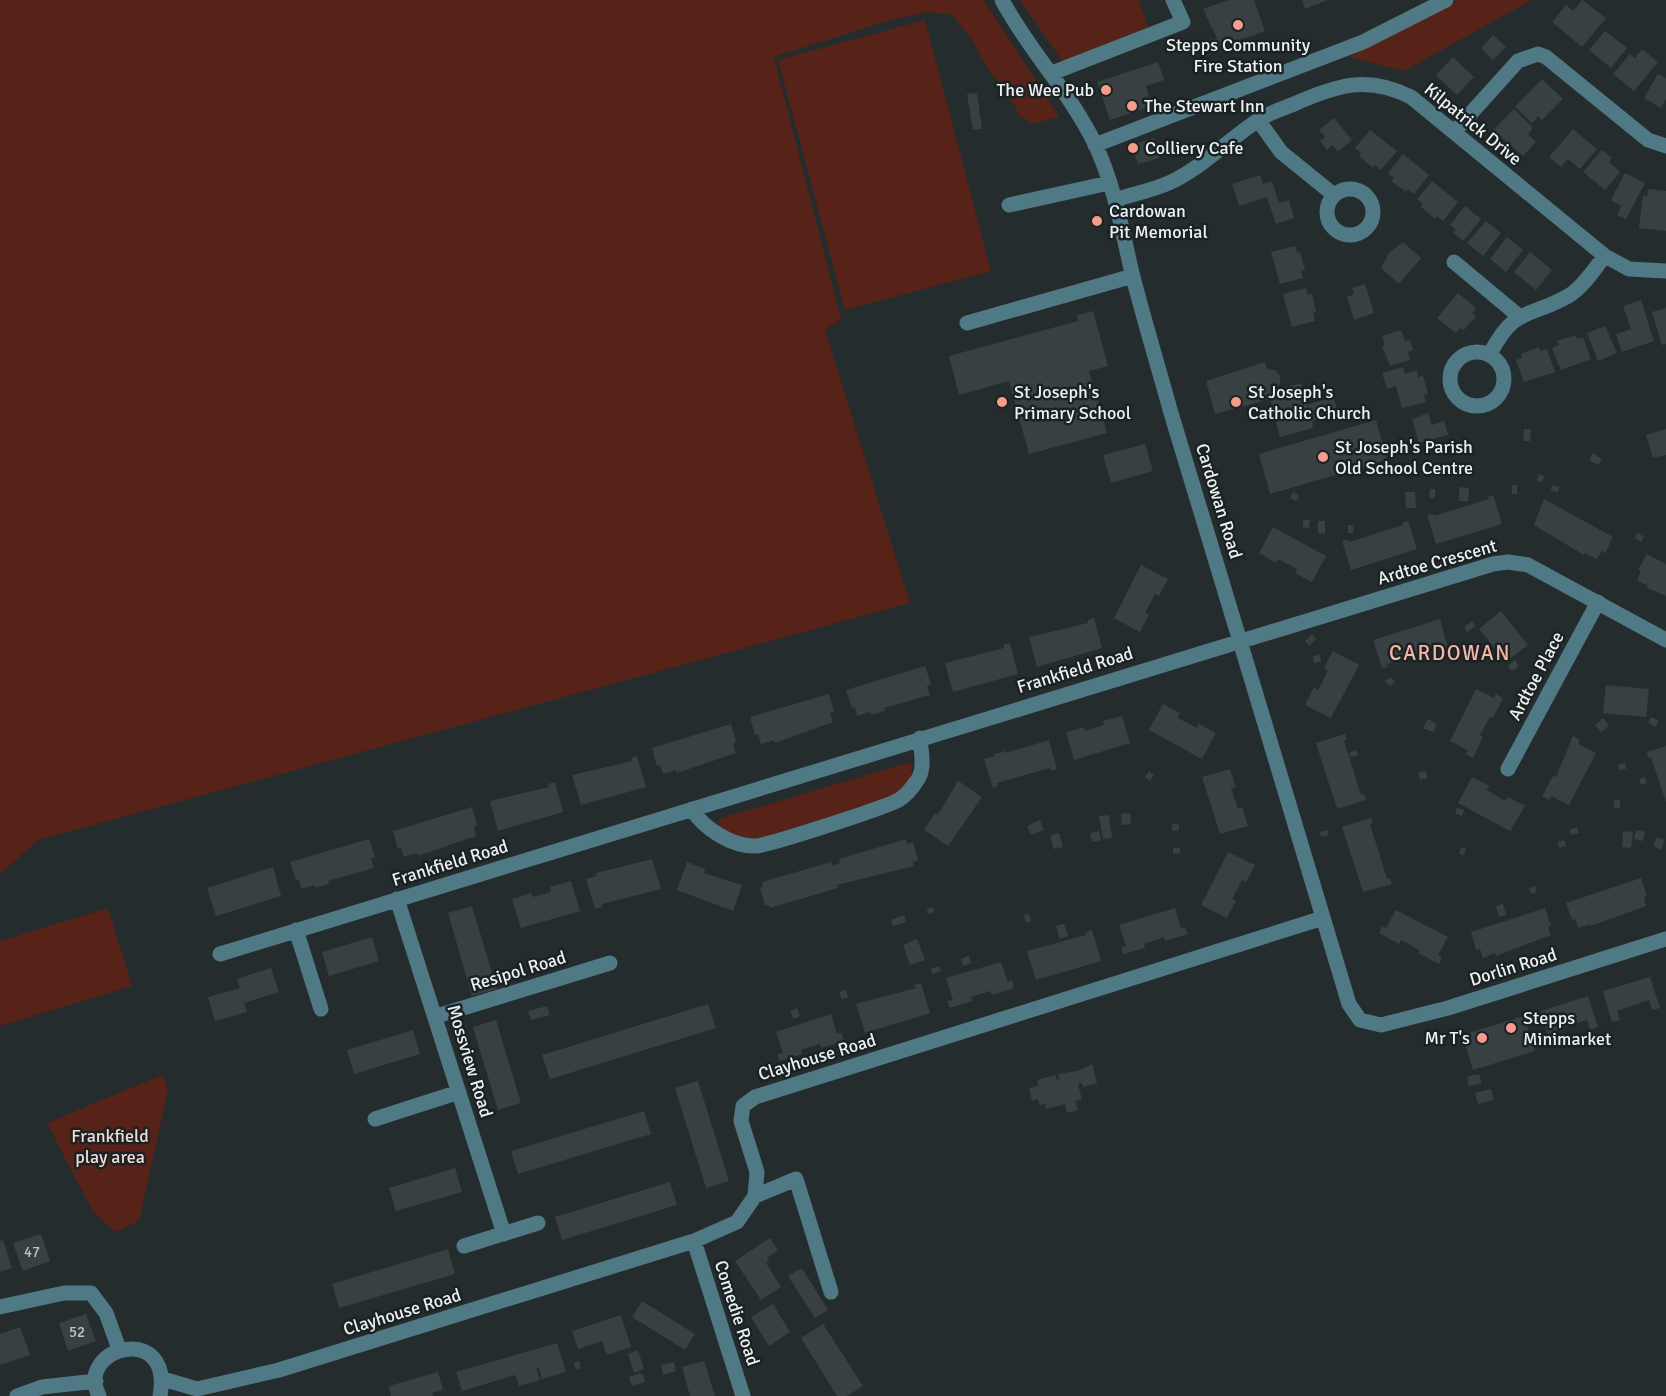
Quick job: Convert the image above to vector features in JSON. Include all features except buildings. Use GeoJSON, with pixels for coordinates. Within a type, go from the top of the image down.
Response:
{"type":"FeatureCollection","features":[{"type":"Feature","properties":{"kind":"street","name":"Cardowan Road"},"geometry":{"type":"LineString","coordinates":[[1002,0],[1019,32],[1052,73],[1095,145],[1109,183],[1171,411],[1349,1004],[1360,1020],[1370,1024]]}},
{"type":"Feature","properties":{"kind":"street"},"geometry":{"type":"LineString","coordinates":[[1052,73],[1183,22],[1173,0]]}},
{"type":"Feature","properties":{"kind":"street"},"geometry":{"type":"LineString","coordinates":[[1095,145],[1363,42],[1446,0]]}},
{"type":"Feature","properties":{"kind":"street"},"geometry":{"type":"LineString","coordinates":[[1454,132],[1518,61],[1538,54],[1546,57],[1647,140],[1666,146]]}},
{"type":"Feature","properties":{"kind":"street","name":"Kilpatrick Drive"},"geometry":{"type":"LineString","coordinates":[[1115,200],[1171,182],[1211,158],[1258,120],[1320,92],[1340,86],[1368,83],[1393,88],[1411,98],[1605,256],[1629,269],[1666,271]]}},
{"type":"Feature","properties":{"kind":"street"},"geometry":{"type":"LineString","coordinates":[[1258,120],[1281,152],[1334,195]]}},
{"type":"Feature","properties":{"kind":"street"},"geometry":{"type":"LineString","coordinates":[[1009,205],[1109,183]]}},
{"type":"Feature","properties":{"kind":"street"},"geometry":{"type":"LineString","coordinates":[[1490,354],[1505,327],[1520,316],[1579,288],[1605,256]]}},
{"type":"Feature","properties":{"kind":"street"},"geometry":{"type":"LineString","coordinates":[[1454,262],[1520,316]]}},
{"type":"Feature","properties":{"kind":"street"},"geometry":{"type":"LineString","coordinates":[[967,323],[1133,276]]}},
{"type":"Feature","properties":{"kind":"street","name":"Ardtoe Crescent"},"geometry":{"type":"LineString","coordinates":[[1241,639],[1508,562],[1528,566],[1666,640]]}},
{"type":"Feature","properties":{"kind":"street","name":"Ardtoe Place"},"geometry":{"type":"LineString","coordinates":[[1508,769],[1598,602]]}},
{"type":"Feature","properties":{"kind":"street","name":"Frankfield Road"},"geometry":{"type":"LineString","coordinates":[[220,954],[1241,639]]}},
{"type":"Feature","properties":{"kind":"street"},"geometry":{"type":"LineString","coordinates":[[692,808],[699,822],[734,842],[756,846],[800,833],[899,800],[917,782],[923,770],[920,738]]}},
{"type":"Feature","properties":{"kind":"street","name":"Mossview Road"},"geometry":{"type":"LineString","coordinates":[[397,899],[437,1016],[504,1234]]}},
{"type":"Feature","properties":{"kind":"street","name":"Clayhouse Road"},"geometry":{"type":"LineString","coordinates":[[163,1379],[197,1389],[279,1370],[694,1241],[737,1222],[755,1197],[758,1172],[741,1121],[742,1106],[755,1097],[1323,918]]}},
{"type":"Feature","properties":{"kind":"street"},"geometry":{"type":"LineString","coordinates":[[297,930],[321,1009]]}},
{"type":"Feature","properties":{"kind":"street","name":"Dorlin Road"},"geometry":{"type":"LineString","coordinates":[[1370,1024],[1381,1025],[1448,1008],[1666,939]]}},
{"type":"Feature","properties":{"kind":"street","name":"Resipol Road"},"geometry":{"type":"LineString","coordinates":[[437,1016],[610,963]]}},
{"type":"Feature","properties":{"kind":"street"},"geometry":{"type":"LineString","coordinates":[[375,1119],[459,1092]]}},
{"type":"Feature","properties":{"kind":"street"},"geometry":{"type":"LineString","coordinates":[[755,1197],[796,1179],[831,1292]]}},
{"type":"Feature","properties":{"kind":"street"},"geometry":{"type":"LineString","coordinates":[[464,1246],[538,1223]]}},
{"type":"Feature","properties":{"kind":"street","name":"Comedie Road"},"geometry":{"type":"LineString","coordinates":[[694,1241],[743,1396]]}},
{"type":"Feature","properties":{"kind":"street"},"geometry":{"type":"LineString","coordinates":[[0,1307],[64,1293],[91,1293],[106,1313],[119,1349]]}},
{"type":"Feature","properties":{"kind":"street"},"geometry":{"type":"LineString","coordinates":[[17,1396],[42,1387],[97,1389],[97,1372],[107,1356],[119,1349],[134,1348],[147,1353],[158,1364],[163,1379],[160,1396]]}},
{"type":"Feature","properties":{"kind":"green space"},"geometry":{"type":"Polygon","coordinates":[[[0,0],[984,0],[1059,117],[1033,124],[1020,116],[1006,90],[992,75],[971,39],[953,15],[928,12],[887,21],[774,57],[841,319],[825,330],[910,603],[38,840],[0,874],[0,0]]]}},
{"type":"Feature","properties":{"kind":"green space"},"geometry":{"type":"Polygon","coordinates":[[[1020,0],[1139,0],[1148,27],[1063,62],[1020,0]]]}},
{"type":"Feature","properties":{"kind":"green space"},"geometry":{"type":"Polygon","coordinates":[[[1459,0],[1532,0],[1404,71],[1348,57],[1459,0]]]}},
{"type":"Feature","properties":{"kind":"green space"},"geometry":{"type":"Polygon","coordinates":[[[925,20],[991,271],[845,310],[778,60],[925,20]]]}},
{"type":"Feature","properties":{"kind":"green space"},"geometry":{"type":"Polygon","coordinates":[[[911,762],[910,778],[891,799],[753,841],[741,839],[719,828],[718,819],[911,762]]]}},
{"type":"Feature","properties":{"kind":"green space"},"geometry":{"type":"Polygon","coordinates":[[[108,908],[132,986],[0,1026],[0,941],[108,908]]]}},
{"type":"Feature","properties":{"kind":"green space","name":"Frankfield play area"},"geometry":{"type":"Polygon","coordinates":[[[162,1075],[168,1090],[139,1221],[116,1232],[93,1212],[47,1123],[162,1075]]]}},
{"type":"Feature","properties":{"kind":"place","name":"Stepps Community Fire Station"},"geometry":{"type":"Point","coordinates":[1238,25]}},
{"type":"Feature","properties":{"kind":"place","name":"The Wee Pub"},"geometry":{"type":"Point","coordinates":[1106,90]}},
{"type":"Feature","properties":{"kind":"place","name":"The Stewart Inn"},"geometry":{"type":"Point","coordinates":[1132,106]}},
{"type":"Feature","properties":{"kind":"place","name":"Colliery Cafe"},"geometry":{"type":"Point","coordinates":[1133,148]}},
{"type":"Feature","properties":{"kind":"place","name":"Cardowan Pit Memorial"},"geometry":{"type":"Point","coordinates":[1097,221]}},
{"type":"Feature","properties":{"kind":"place","name":"St Joseph's Primary School"},"geometry":{"type":"Point","coordinates":[1002,402]}},
{"type":"Feature","properties":{"kind":"place","name":"St Joseph's Catholic Church"},"geometry":{"type":"Point","coordinates":[1236,402]}},
{"type":"Feature","properties":{"kind":"place","name":"St Joseph's Parish Old School Centre"},"geometry":{"type":"Point","coordinates":[1323,457]}},
{"type":"Feature","properties":{"kind":"place","name":"Stepps Minimarket"},"geometry":{"type":"Point","coordinates":[1511,1028]}},
{"type":"Feature","properties":{"kind":"place","name":"Mr T's"},"geometry":{"type":"Point","coordinates":[1482,1038]}},
{"type":"Feature","properties":{"kind":"district","name":"CARDOWAN"},"geometry":{"type":"Point","coordinates":[1450,653]}}]}
